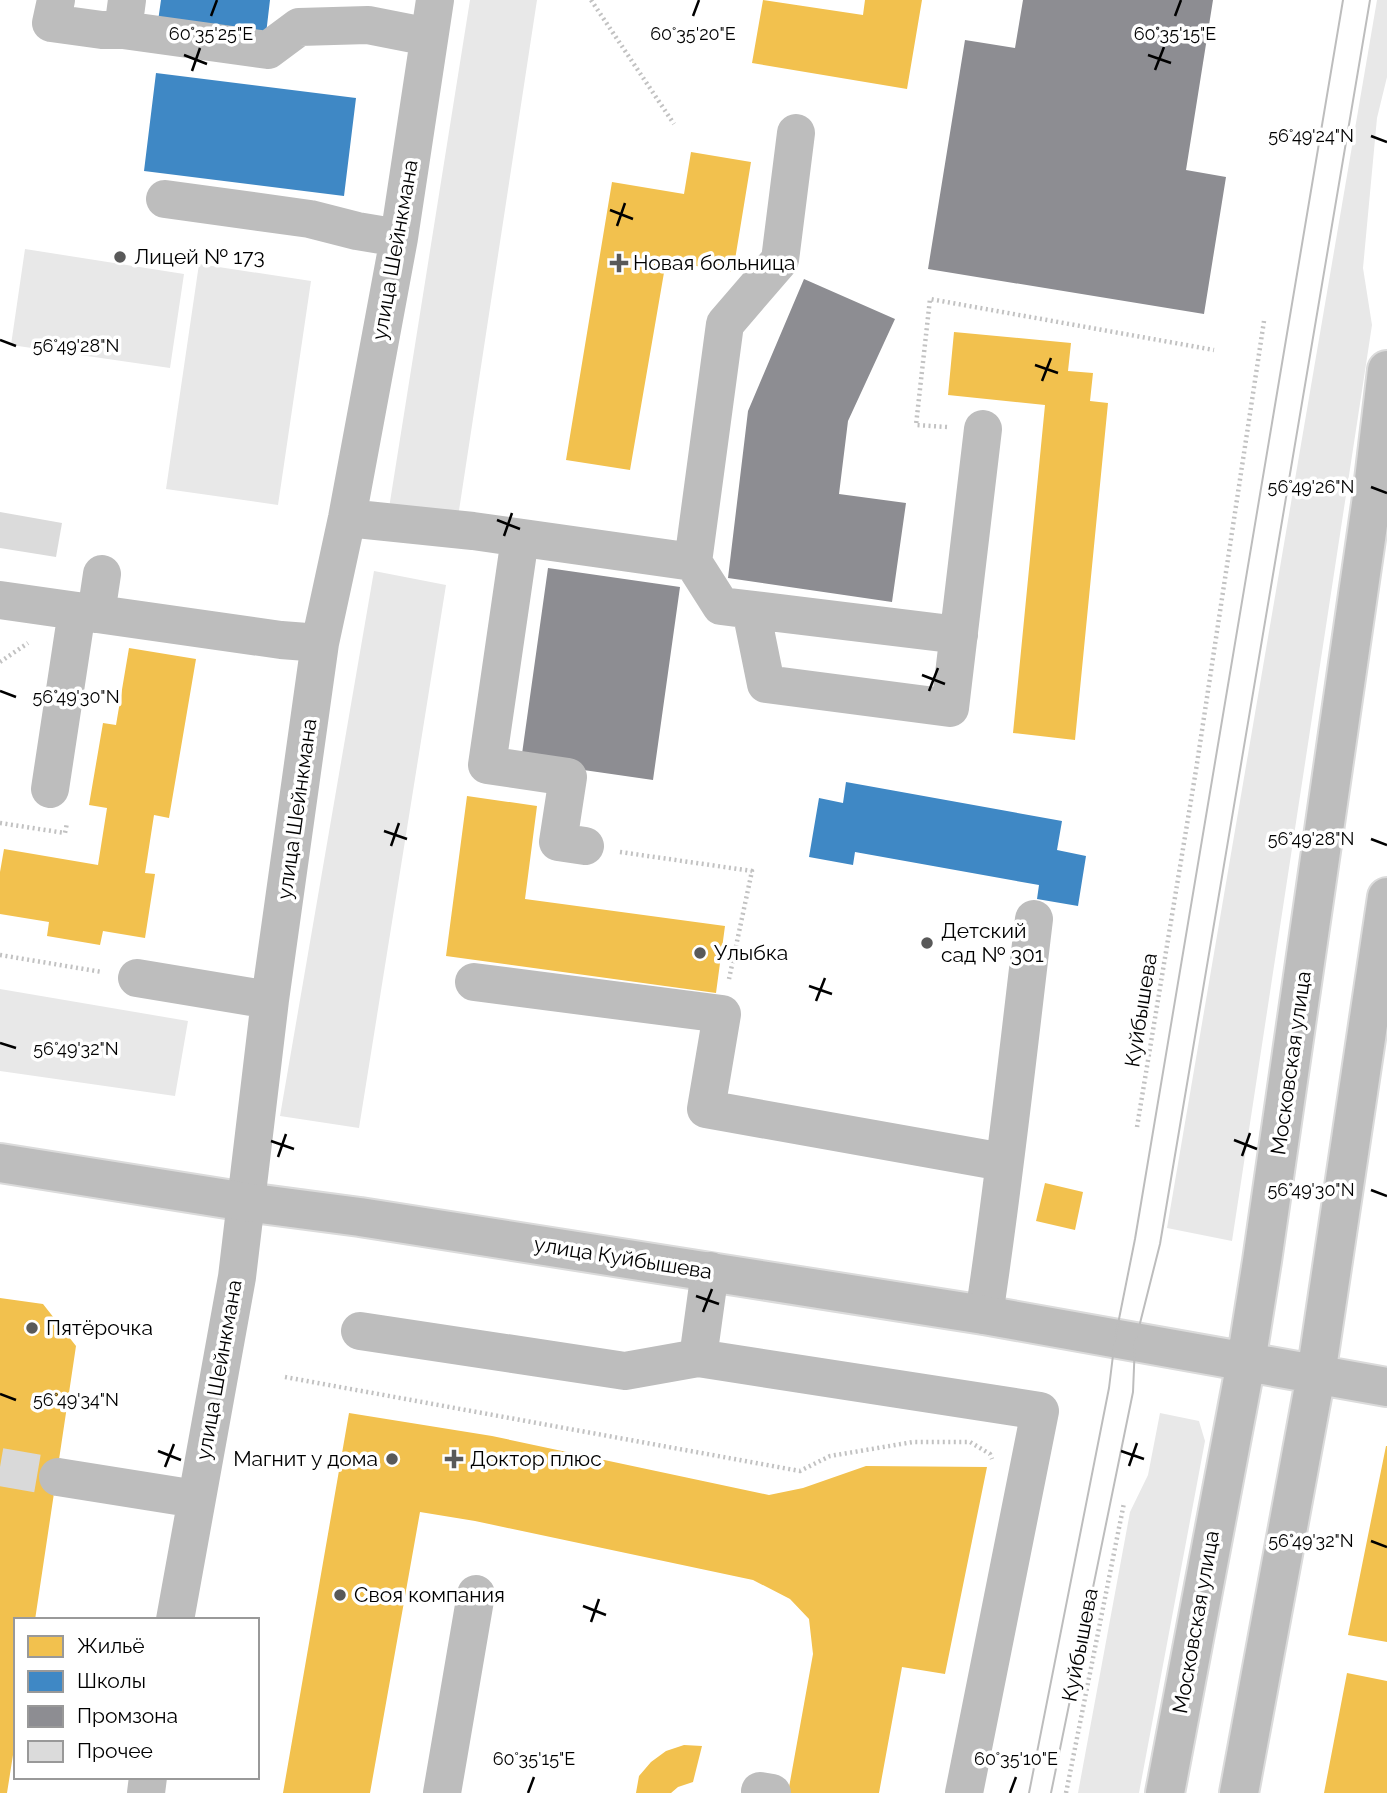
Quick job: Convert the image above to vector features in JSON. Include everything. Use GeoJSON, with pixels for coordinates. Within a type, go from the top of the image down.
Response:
{"type":"FeatureCollection","features":[{"type":"Feature","properties":{"kind":"main road"},"geometry":{"type":"LineString","coordinates":[[55,0],[51,23],[102,30],[125,15],[268,50],[299,27],[368,25],[429,37]]}},
{"type":"Feature","properties":{"kind":"main road","name":"улица Шейнкмана"},"geometry":{"type":"LineString","coordinates":[[175,1618],[237,1277],[270,1000],[320,643],[347,517],[399,238],[435,0]]}},
{"type":"Feature","properties":{"kind":"main road"},"geometry":{"type":"LineString","coordinates":[[796,133],[780,260],[725,324],[693,562],[721,606],[959,635]]}},
{"type":"Feature","properties":{"kind":"main road"},"geometry":{"type":"LineString","coordinates":[[165,199],[310,219],[357,232],[399,238]]}},
{"type":"Feature","properties":{"kind":"main road","name":"Московская улица"},"geometry":{"type":"LineString","coordinates":[[1165,1793],[1245,1362],[1372,497],[1387,370]]}},
{"type":"Feature","properties":{"kind":"main road"},"geometry":{"type":"LineString","coordinates":[[751,610],[766,684],[950,709],[983,429]]}},
{"type":"Feature","properties":{"kind":"main road"},"geometry":{"type":"LineString","coordinates":[[347,517],[693,562]]}},
{"type":"Feature","properties":{"kind":"main road"},"geometry":{"type":"LineString","coordinates":[[520,538],[487,765],[568,777],[558,842],[601,849]]}},
{"type":"Feature","properties":{"kind":"main road"},"geometry":{"type":"LineString","coordinates":[[50,789],[87,612],[102,574]]}},
{"type":"Feature","properties":{"kind":"main road"},"geometry":{"type":"LineString","coordinates":[[0,600],[281,640],[320,643]]}},
{"type":"Feature","properties":{"kind":"main road"},"geometry":{"type":"LineString","coordinates":[[1239,1793],[1316,1375],[1387,897]]}},
{"type":"Feature","properties":{"kind":"main road"},"geometry":{"type":"LineString","coordinates":[[984,1315],[1034,919]]}},
{"type":"Feature","properties":{"kind":"main road"},"geometry":{"type":"LineString","coordinates":[[137,978],[270,1000]]}},
{"type":"Feature","properties":{"kind":"main road"},"geometry":{"type":"LineString","coordinates":[[474,982],[722,1014],[706,1109],[1003,1162]]}},
{"type":"Feature","properties":{"kind":"main road","name":"улица Куйбышева"},"geometry":{"type":"LineString","coordinates":[[0,1163],[984,1315],[1387,1387]]}},
{"type":"Feature","properties":{"kind":"main road"},"geometry":{"type":"LineString","coordinates":[[698,1358],[710,1272]]}},
{"type":"Feature","properties":{"kind":"main road"},"geometry":{"type":"LineString","coordinates":[[360,1331],[625,1371],[698,1358],[1040,1411],[964,1793]]}},
{"type":"Feature","properties":{"kind":"main road"},"geometry":{"type":"LineString","coordinates":[[58,1477],[196,1499]]}},
{"type":"Feature","properties":{"kind":"main road"},"geometry":{"type":"LineString","coordinates":[[442,1793],[476,1594]]}},
{"type":"Feature","properties":{"kind":"path"},"geometry":{"type":"LineString","coordinates":[[590,0],[674,124]]}},
{"type":"Feature","properties":{"kind":"path"},"geometry":{"type":"LineString","coordinates":[[983,429],[916,425],[930,299],[1214,350]]}},
{"type":"Feature","properties":{"kind":"path","name":"Куйбышева"},"geometry":{"type":"LineString","coordinates":[[1137,1127],[1264,321]]}},
{"type":"Feature","properties":{"kind":"path"},"geometry":{"type":"LineString","coordinates":[[601,849],[752,871],[722,1014]]}},
{"type":"Feature","properties":{"kind":"path"},"geometry":{"type":"LineString","coordinates":[[0,955],[137,978]]}},
{"type":"Feature","properties":{"kind":"path"},"geometry":{"type":"LineString","coordinates":[[285,1377],[800,1471],[830,1456],[913,1442],[970,1442],[990,1454],[994,1463]]}},
{"type":"Feature","properties":{"kind":"path","name":"Куйбышева"},"geometry":{"type":"LineString","coordinates":[[1066,1793],[1124,1503]]}},
{"type":"Feature","properties":{"kind":"shaded area"},"geometry":{"type":"Polygon","coordinates":[[[470,0],[537,0],[458,517],[389,508],[470,0]]]}},
{"type":"Feature","properties":{"kind":"shaded area"},"geometry":{"type":"Polygon","coordinates":[[[1377,0],[1387,0],[1387,77],[1377,118],[1363,268],[1372,325],[1232,1241],[1167,1228],[1377,0]]]}},
{"type":"Feature","properties":{"kind":"shaded area"},"geometry":{"type":"Polygon","coordinates":[[[25,249],[184,274],[170,368],[11,345],[25,249]]]}},
{"type":"Feature","properties":{"kind":"shaded area"},"geometry":{"type":"Polygon","coordinates":[[[199,264],[311,281],[278,505],[166,489],[199,264]]]}},
{"type":"Feature","properties":{"kind":"shaded area"},"geometry":{"type":"Polygon","coordinates":[[[374,571],[446,585],[359,1128],[280,1116],[374,571]]]}},
{"type":"Feature","properties":{"kind":"shaded area"},"geometry":{"type":"Polygon","coordinates":[[[0,989],[188,1021],[175,1096],[0,1071],[0,989]]]}},
{"type":"Feature","properties":{"kind":"shaded area"},"geometry":{"type":"Polygon","coordinates":[[[1160,1413],[1199,1421],[1205,1441],[1139,1793],[1078,1793],[1130,1512],[1148,1475],[1160,1413]]]}},
{"type":"Feature","properties":{"kind":"building: Жильё"},"geometry":{"type":"Polygon","coordinates":[[[763,0],[863,15],[865,0],[922,0],[907,89],[752,63],[763,0]]]}},
{"type":"Feature","properties":{"kind":"building: Жильё"},"geometry":{"type":"Polygon","coordinates":[[[691,152],[751,162],[733,272],[666,261],[630,470],[566,460],[612,182],[684,194],[691,152]]]}},
{"type":"Feature","properties":{"kind":"building: Жильё"},"geometry":{"type":"Polygon","coordinates":[[[954,332],[1071,343],[1068,371],[1093,373],[1090,401],[1108,403],[1075,740],[1013,733],[1045,405],[948,395],[954,332]]]}},
{"type":"Feature","properties":{"kind":"building: Жильё"},"geometry":{"type":"Polygon","coordinates":[[[129,648],[196,659],[169,818],[154,815],[145,873],[155,874],[145,938],[103,931],[100,945],[47,936],[49,922],[0,914],[0,872],[4,849],[98,865],[107,808],[89,805],[103,723],[116,725],[129,648]]]}},
{"type":"Feature","properties":{"kind":"building: Жильё"},"geometry":{"type":"Polygon","coordinates":[[[467,796],[537,806],[525,899],[725,926],[716,993],[446,956],[467,796]]]}},
{"type":"Feature","properties":{"kind":"building: Жильё"},"geometry":{"type":"Polygon","coordinates":[[[1045,1183],[1083,1192],[1075,1230],[1036,1221],[1045,1183]]]}},
{"type":"Feature","properties":{"kind":"building: Жильё"},"geometry":{"type":"Polygon","coordinates":[[[0,1298],[43,1304],[76,1346],[35,1618],[14,1618],[14,1749],[7,1793],[0,1793],[0,1298]]]}},
{"type":"Feature","properties":{"kind":"building: Жильё"},"geometry":{"type":"Polygon","coordinates":[[[349,1413],[492,1436],[769,1495],[803,1488],[866,1466],[987,1467],[945,1674],[902,1667],[879,1793],[788,1793],[813,1654],[809,1619],[790,1599],[753,1580],[475,1521],[420,1512],[370,1793],[283,1793],[349,1413]]]}},
{"type":"Feature","properties":{"kind":"building: Жильё"},"geometry":{"type":"Polygon","coordinates":[[[1387,1446],[1387,1642],[1348,1635],[1387,1446]]]}},
{"type":"Feature","properties":{"kind":"building: Жильё"},"geometry":{"type":"Polygon","coordinates":[[[1347,1673],[1387,1681],[1387,1793],[1324,1793],[1347,1673]]]}},
{"type":"Feature","properties":{"kind":"building: Жильё"},"geometry":{"type":"Polygon","coordinates":[[[684,1745],[702,1746],[693,1782],[678,1787],[671,1793],[636,1793],[639,1776],[651,1762],[666,1751],[684,1745]]]}},
{"type":"Feature","properties":{"kind":"building: Школы"},"geometry":{"type":"Polygon","coordinates":[[[161,0],[270,0],[266,34],[158,21],[161,0]]]}},
{"type":"Feature","properties":{"kind":"building: Школы"},"geometry":{"type":"Polygon","coordinates":[[[156,73],[356,98],[344,196],[144,171],[156,73]]]}},
{"type":"Feature","properties":{"kind":"building: Школы"},"geometry":{"type":"Polygon","coordinates":[[[846,782],[1062,821],[1057,850],[1086,856],[1078,906],[1037,899],[1039,885],[855,852],[853,865],[809,857],[819,798],[843,803],[846,782]]]}},
{"type":"Feature","properties":{"kind":"building: Промзона"},"geometry":{"type":"Polygon","coordinates":[[[1023,0],[1213,0],[1186,170],[1226,177],[1204,314],[928,269],[965,40],[1015,48],[1023,0]]]}},
{"type":"Feature","properties":{"kind":"building: Промзона"},"geometry":{"type":"Polygon","coordinates":[[[804,279],[895,319],[848,421],[839,494],[906,503],[892,602],[728,578],[748,411],[804,279]]]}},
{"type":"Feature","properties":{"kind":"building: Промзона"},"geometry":{"type":"Polygon","coordinates":[[[548,568],[680,587],[653,780],[521,761],[548,568]]]}},
{"type":"Feature","properties":{"kind":"building: Прочее"},"geometry":{"type":"Polygon","coordinates":[[[0,512],[62,523],[56,557],[0,548],[0,512]]]}},
{"type":"Feature","properties":{"kind":"tunnel"},"geometry":{"type":"LineString","coordinates":[[0,1467],[58,1477]]}},
{"type":"Feature","properties":{"kind":"tram line"},"geometry":{"type":"LineString","coordinates":[[1029,1793],[1109,1388],[1115,1339],[1135,1239],[1343,0]]}},
{"type":"Feature","properties":{"kind":"tram line"},"geometry":{"type":"LineString","coordinates":[[1051,1793],[1133,1392],[1135,1343],[1160,1244],[1370,0]]}},
{"type":"Feature","properties":{"kind":"place","name":"Лицей № 173"},"geometry":{"type":"Point","coordinates":[120,257]}},
{"type":"Feature","properties":{"kind":"place","name":"Новая больница"},"geometry":{"type":"Point","coordinates":[619,263]}},
{"type":"Feature","properties":{"kind":"place","name":"Детский сад № 301"},"geometry":{"type":"Point","coordinates":[927,943]}},
{"type":"Feature","properties":{"kind":"place","name":"Улыбка"},"geometry":{"type":"Point","coordinates":[700,953]}},
{"type":"Feature","properties":{"kind":"place","name":"Пятёрочка"},"geometry":{"type":"Point","coordinates":[32,1328]}},
{"type":"Feature","properties":{"kind":"place","name":"Магнит у дома"},"geometry":{"type":"Point","coordinates":[392,1459]}},
{"type":"Feature","properties":{"kind":"place","name":"Доктор плюс"},"geometry":{"type":"Point","coordinates":[454,1459]}},
{"type":"Feature","properties":{"kind":"place","name":"Своя компания"},"geometry":{"type":"Point","coordinates":[340,1595]}}]}
